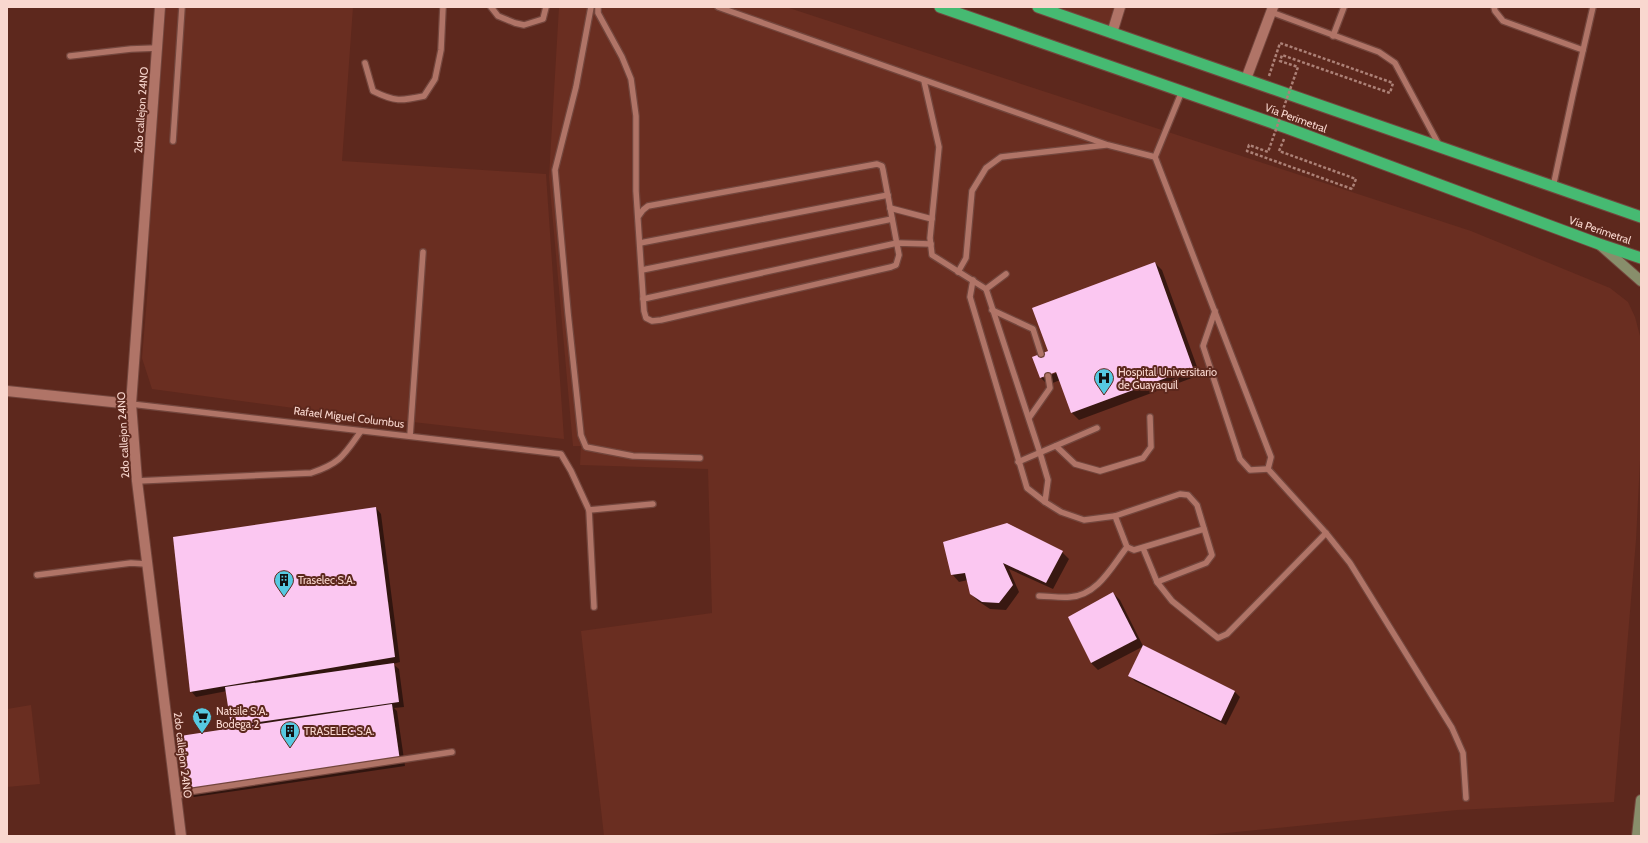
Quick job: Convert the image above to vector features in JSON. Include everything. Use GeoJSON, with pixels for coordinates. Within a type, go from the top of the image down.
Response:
{"type":"FeatureCollection","features":[{"type":"Feature","properties":{"kind":"highway","name":"Vía Perimetral"},"geometry":{"type":"LineString","coordinates":[[940,7],[1287,128],[1599,244],[1641,258]]}},
{"type":"Feature","properties":{"kind":"highway","name":"Vía Perimetral"},"geometry":{"type":"LineString","coordinates":[[1038,7],[1060,11],[1112,33],[1641,217]]}},
{"type":"Feature","properties":{"kind":"main road"},"geometry":{"type":"LineString","coordinates":[[1599,244],[1641,281]]}},
{"type":"Feature","properties":{"kind":"main road"},"geometry":{"type":"LineString","coordinates":[[1637,836],[1641,800]]}},
{"type":"Feature","properties":{"kind":"street","name":"2do callejon 24NO"},"geometry":{"type":"LineString","coordinates":[[160,7],[131,404],[137,481],[146,564],[181,836]]}},
{"type":"Feature","properties":{"kind":"street"},"geometry":{"type":"LineString","coordinates":[[1112,33],[1120,7]]}},
{"type":"Feature","properties":{"kind":"street"},"geometry":{"type":"LineString","coordinates":[[1246,79],[1272,10]]}},
{"type":"Feature","properties":{"kind":"street","name":"Rafael Miguel Columbus"},"geometry":{"type":"LineString","coordinates":[[7,391],[131,404]]}},
{"type":"Feature","properties":{"kind":"lane"},"geometry":{"type":"LineString","coordinates":[[172,141],[182,7]]}},
{"type":"Feature","properties":{"kind":"lane"},"geometry":{"type":"LineString","coordinates":[[365,63],[373,91],[383,96],[402,101],[424,96],[436,79],[441,50],[443,7]]}},
{"type":"Feature","properties":{"kind":"lane"},"geometry":{"type":"LineString","coordinates":[[491,7],[498,16],[524,25],[543,19],[546,7]]}},
{"type":"Feature","properties":{"kind":"lane"},"geometry":{"type":"LineString","coordinates":[[592,7],[576,86],[555,170],[581,435],[586,446],[625,454],[700,458]]}},
{"type":"Feature","properties":{"kind":"lane"},"geometry":{"type":"LineString","coordinates":[[598,7],[600,19],[622,57],[630,79],[636,116],[638,217],[643,299],[646,318],[652,321],[661,320],[891,267],[896,265],[899,260],[882,166],[877,164],[648,206],[638,217]]}},
{"type":"Feature","properties":{"kind":"lane"},"geometry":{"type":"LineString","coordinates":[[718,7],[1108,145],[1155,157]]}},
{"type":"Feature","properties":{"kind":"lane"},"geometry":{"type":"LineString","coordinates":[[1333,36],[1344,7]]}},
{"type":"Feature","properties":{"kind":"lane"},"geometry":{"type":"LineString","coordinates":[[1494,7],[1495,11],[1503,21],[1583,50]]}},
{"type":"Feature","properties":{"kind":"lane"},"geometry":{"type":"LineString","coordinates":[[1553,186],[1593,7]]}},
{"type":"Feature","properties":{"kind":"lane"},"geometry":{"type":"LineString","coordinates":[[1272,10],[1333,36],[1379,52],[1395,63],[1440,147]]}},
{"type":"Feature","properties":{"kind":"lane"},"geometry":{"type":"LineString","coordinates":[[70,56],[131,49],[157,48]]}},
{"type":"Feature","properties":{"kind":"lane"},"geometry":{"type":"LineString","coordinates":[[924,81],[939,147],[932,219],[932,255],[986,289],[1048,480],[1045,502]]}},
{"type":"Feature","properties":{"kind":"lane"},"geometry":{"type":"LineString","coordinates":[[1182,91],[1155,157],[1216,311],[1271,457],[1268,469]]}},
{"type":"Feature","properties":{"kind":"lane"},"geometry":{"type":"LineString","coordinates":[[958,272],[966,258],[972,191],[986,168],[1001,157],[1108,145]]}},
{"type":"Feature","properties":{"kind":"lane"},"geometry":{"type":"LineString","coordinates":[[640,243],[888,195]]}},
{"type":"Feature","properties":{"kind":"lane"},"geometry":{"type":"LineString","coordinates":[[890,208],[932,219]]}},
{"type":"Feature","properties":{"kind":"lane"},"geometry":{"type":"LineString","coordinates":[[642,270],[892,219]]}},
{"type":"Feature","properties":{"kind":"lane"},"geometry":{"type":"LineString","coordinates":[[643,299],[897,243],[931,244]]}},
{"type":"Feature","properties":{"kind":"lane"},"geometry":{"type":"LineString","coordinates":[[410,436],[424,252]]}},
{"type":"Feature","properties":{"kind":"lane"},"geometry":{"type":"LineString","coordinates":[[986,289],[1006,274]]}},
{"type":"Feature","properties":{"kind":"lane"},"geometry":{"type":"LineString","coordinates":[[973,280],[970,297],[1027,488],[1061,512],[1084,520],[1115,516],[1180,494],[1188,495],[1197,505],[1212,555],[1206,563],[1157,582]]}},
{"type":"Feature","properties":{"kind":"lane"},"geometry":{"type":"LineString","coordinates":[[992,310],[1033,329],[1041,354]]}},
{"type":"Feature","properties":{"kind":"lane"},"geometry":{"type":"LineString","coordinates":[[1216,311],[1203,346],[1240,459],[1250,470],[1268,469]]}},
{"type":"Feature","properties":{"kind":"lane"},"geometry":{"type":"LineString","coordinates":[[1029,418],[1050,388],[1048,376]]}},
{"type":"Feature","properties":{"kind":"lane","name":"Rafael Miguel Columbus"},"geometry":{"type":"LineString","coordinates":[[131,404],[561,454],[572,471],[589,510]]}},
{"type":"Feature","properties":{"kind":"lane"},"geometry":{"type":"LineString","coordinates":[[1056,446],[1075,464],[1100,471],[1143,458],[1151,446],[1150,417]]}},
{"type":"Feature","properties":{"kind":"lane"},"geometry":{"type":"LineString","coordinates":[[1018,462],[1097,428]]}},
{"type":"Feature","properties":{"kind":"lane"},"geometry":{"type":"LineString","coordinates":[[137,481],[311,473],[328,468],[343,457],[361,431]]}},
{"type":"Feature","properties":{"kind":"lane"},"geometry":{"type":"LineString","coordinates":[[1268,469],[1326,532],[1350,563],[1452,728],[1464,753],[1466,798]]}},
{"type":"Feature","properties":{"kind":"lane"},"geometry":{"type":"LineString","coordinates":[[594,607],[589,510],[653,504]]}},
{"type":"Feature","properties":{"kind":"lane"},"geometry":{"type":"LineString","coordinates":[[1115,516],[1127,547],[1134,550],[1204,529]]}},
{"type":"Feature","properties":{"kind":"lane"},"geometry":{"type":"LineString","coordinates":[[1143,548],[1157,582],[1172,601],[1218,638],[1226,634],[1326,532]]}},
{"type":"Feature","properties":{"kind":"lane"},"geometry":{"type":"LineString","coordinates":[[1039,596],[1071,597],[1091,590],[1104,578],[1127,547]]}},
{"type":"Feature","properties":{"kind":"lane"},"geometry":{"type":"LineString","coordinates":[[37,575],[131,563],[146,564]]}},
{"type":"Feature","properties":{"kind":"lane"},"geometry":{"type":"LineString","coordinates":[[176,797],[188,792],[452,752]]}},
{"type":"Feature","properties":{"kind":"path"},"geometry":{"type":"LineString","coordinates":[[1266,86],[1280,43],[1393,83],[1390,93],[1282,54],[1280,61],[1298,67],[1268,152],[1249,146],[1247,152],[1352,189],[1356,179],[1279,151],[1287,128]]}},
{"type":"Feature","properties":{"kind":"shaded area"},"geometry":{"type":"Polygon","coordinates":[[[166,7],[353,7],[342,161],[546,174],[564,439],[324,412],[152,389],[142,358],[149,275],[149,234],[166,7]]]}},
{"type":"Feature","properties":{"kind":"shaded area","name":"Hospital Universitario de Guayaquil"},"geometry":{"type":"Polygon","coordinates":[[[559,7],[786,7],[1471,231],[1610,288],[1628,302],[1635,317],[1641,340],[1641,441],[1636,540],[1614,802],[1457,810],[1196,836],[604,836],[581,631],[712,613],[708,469],[580,465],[581,446],[573,446],[549,177],[559,7]]]}},
{"type":"Feature","properties":{"kind":"shaded area"},"geometry":{"type":"Polygon","coordinates":[[[1041,7],[1116,7],[1108,31],[1041,7]]]}},
{"type":"Feature","properties":{"kind":"shaded area"},"geometry":{"type":"Polygon","coordinates":[[[31,705],[40,784],[7,787],[7,709],[31,705]]]}},
{"type":"Feature","properties":{"kind":"building"},"geometry":{"type":"Polygon","coordinates":[[[1155,262],[1193,368],[1071,413],[1056,372],[1040,378],[1032,357],[1048,351],[1032,308],[1155,262]]]}},
{"type":"Feature","properties":{"kind":"building","name":"Traselec S.A."},"geometry":{"type":"Polygon","coordinates":[[[376,507],[395,657],[190,692],[173,537],[376,507]]]}},
{"type":"Feature","properties":{"kind":"building"},"geometry":{"type":"Polygon","coordinates":[[[1007,523],[1063,551],[1046,583],[1003,563],[1013,585],[999,603],[982,602],[970,594],[965,573],[951,575],[943,542],[1007,523]]]}},
{"type":"Feature","properties":{"kind":"building"},"geometry":{"type":"Polygon","coordinates":[[[1113,592],[1137,639],[1091,663],[1068,617],[1113,592]]]}},
{"type":"Feature","properties":{"kind":"building"},"geometry":{"type":"Polygon","coordinates":[[[1143,645],[1235,691],[1221,721],[1128,676],[1143,645]]]}},
{"type":"Feature","properties":{"kind":"building","name":"Traselec S.A."},"geometry":{"type":"Polygon","coordinates":[[[394,663],[399,702],[231,726],[225,687],[394,663]]]}},
{"type":"Feature","properties":{"kind":"building","name":"TRASELEC S.A."},"geometry":{"type":"Polygon","coordinates":[[[392,704],[400,761],[188,792],[180,736],[392,704]]]}},
{"type":"Feature","properties":{"kind":"place","name":"Hospital Universitario de Guayaquil"},"geometry":{"type":"Point","coordinates":[1104,395]}},
{"type":"Feature","properties":{"kind":"place","name":"Traselec S.A."},"geometry":{"type":"Point","coordinates":[284,597]}},
{"type":"Feature","properties":{"kind":"place","name":"Natsile S.A. Bodega 2"},"geometry":{"type":"Point","coordinates":[202,734]}},
{"type":"Feature","properties":{"kind":"place","name":"TRASELEC S.A."},"geometry":{"type":"Point","coordinates":[290,748]}}]}
